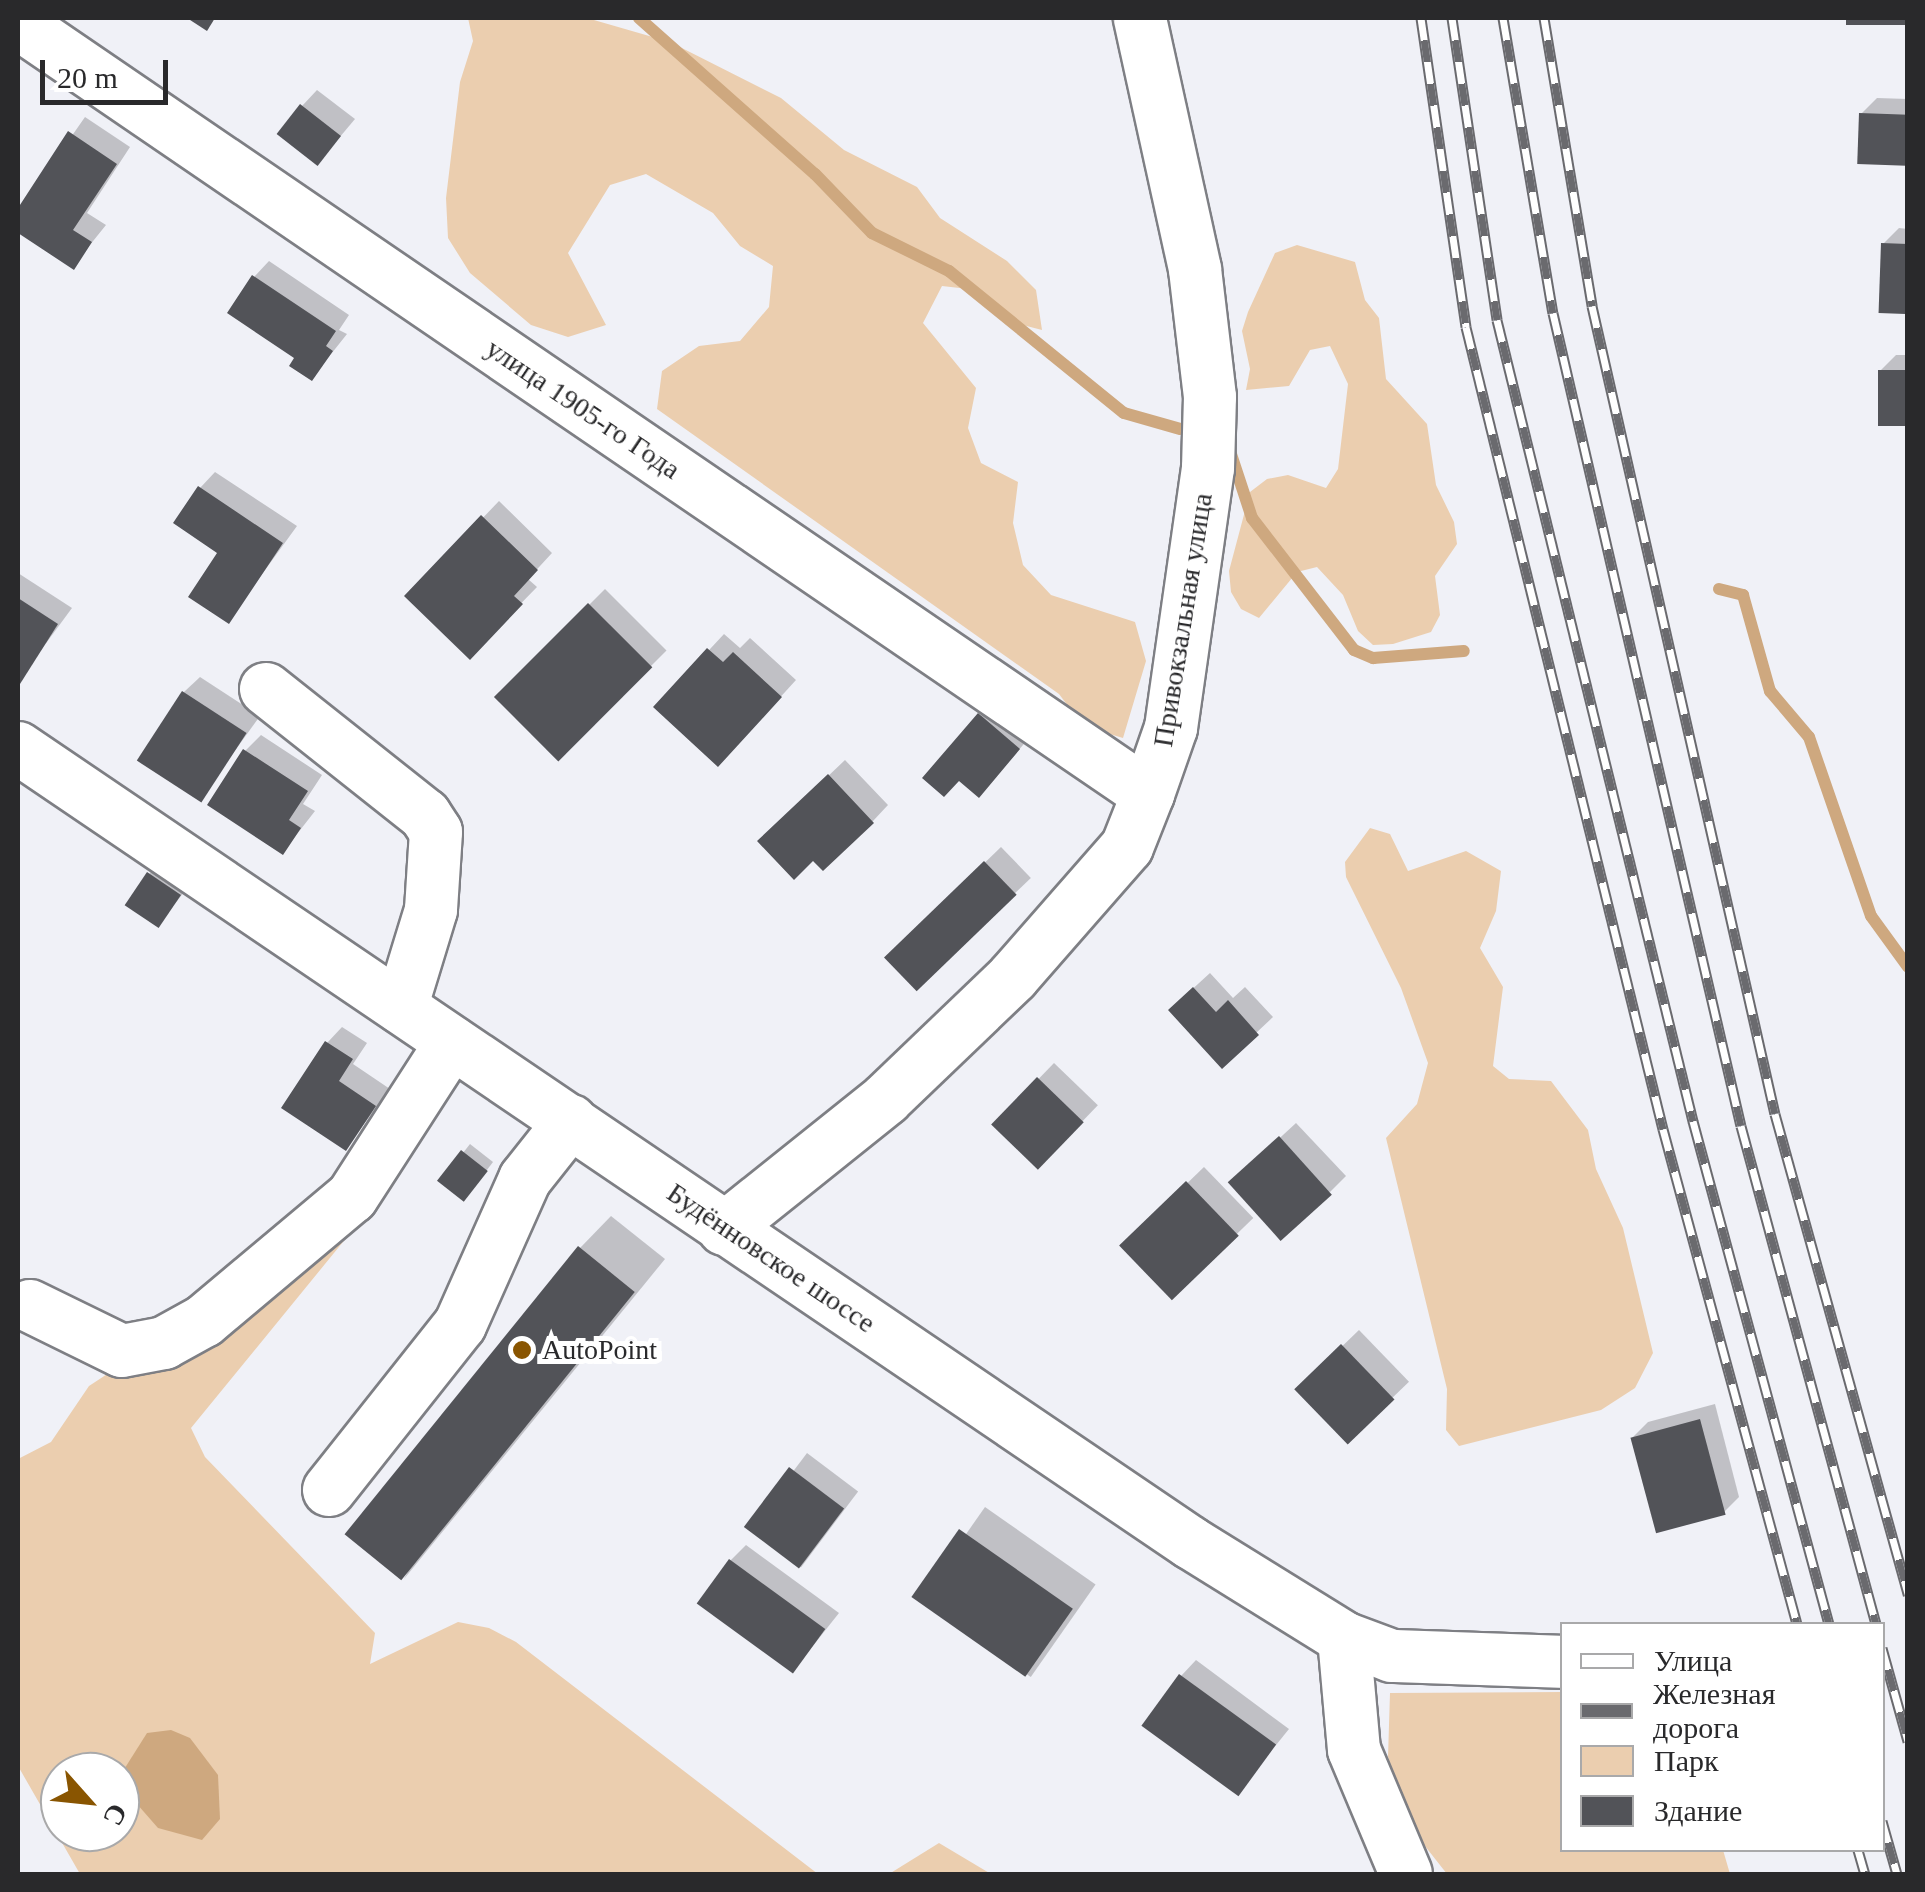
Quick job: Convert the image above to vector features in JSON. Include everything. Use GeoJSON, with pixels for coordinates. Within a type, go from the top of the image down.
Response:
{"type":"FeatureCollection","features":[{"type":"Feature","properties":{"kind":"street","name":"Привокзальная улица"},"geometry":{"type":"LineString","coordinates":[[724,1229],[886,1099],[1012,977],[1127,847],[1171,728],[1208,468],[1210,397],[1196,269],[1140,18]]}},
{"type":"Feature","properties":{"kind":"street","name":"улица 1905-го Года"},"geometry":{"type":"LineString","coordinates":[[18,24],[1148,794]]}},
{"type":"Feature","properties":{"kind":"street"},"geometry":{"type":"LineString","coordinates":[[266,689],[425,816],[436,832],[431,910],[401,1008]]}},
{"type":"Feature","properties":{"kind":"street","name":"Будённовское шоссе"},"geometry":{"type":"LineString","coordinates":[[18,748],[1190,1543],[1344,1638],[1392,1656],[1560,1662]]}},
{"type":"Feature","properties":{"kind":"street"},"geometry":{"type":"LineString","coordinates":[[30,1306],[122,1350],[164,1343],[204,1322],[352,1197],[452,1042]]}},
{"type":"Feature","properties":{"kind":"street"},"geometry":{"type":"LineString","coordinates":[[328,1490],[460,1325],[525,1179],[571,1122]]}},
{"type":"Feature","properties":{"kind":"street"},"geometry":{"type":"LineString","coordinates":[[1344,1638],[1354,1750],[1406,1874]]}},
{"type":"Feature","properties":{"kind":"green space"},"geometry":{"type":"Polygon","coordinates":[[[468,18],[587,18],[670,42],[781,98],[844,150],[917,187],[940,218],[1007,261],[1036,290],[1042,330],[1004,320],[977,290],[942,286],[923,323],[976,388],[968,428],[981,463],[1018,482],[1013,523],[1023,565],[1051,595],[1135,622],[1146,661],[1123,738],[1083,726],[1059,694],[657,409],[662,371],[699,346],[740,341],[769,307],[773,266],[740,246],[713,213],[646,174],[610,185],[568,253],[606,325],[568,337],[531,325],[470,273],[448,238],[446,198],[460,82],[473,41],[468,18]]]}},
{"type":"Feature","properties":{"kind":"green space"},"geometry":{"type":"Polygon","coordinates":[[[1297,245],[1355,262],[1365,300],[1379,318],[1386,379],[1427,424],[1436,485],[1454,522],[1457,544],[1435,576],[1440,615],[1431,632],[1393,644],[1373,645],[1358,631],[1343,595],[1317,567],[1297,572],[1259,618],[1241,609],[1231,592],[1229,571],[1250,492],[1267,479],[1288,475],[1326,488],[1338,469],[1348,384],[1330,346],[1310,350],[1289,386],[1246,390],[1250,369],[1242,331],[1248,312],[1275,253],[1297,245]]]}},
{"type":"Feature","properties":{"kind":"green space"},"geometry":{"type":"Polygon","coordinates":[[[1370,828],[1390,834],[1408,871],[1466,851],[1501,871],[1496,911],[1480,948],[1503,987],[1493,1066],[1509,1079],[1551,1081],[1588,1130],[1596,1169],[1623,1228],[1653,1353],[1635,1388],[1601,1410],[1459,1446],[1446,1430],[1447,1389],[1386,1138],[1417,1104],[1428,1063],[1401,988],[1346,877],[1345,862],[1370,828]]]}},
{"type":"Feature","properties":{"kind":"green space"},"geometry":{"type":"Polygon","coordinates":[[[383,1193],[191,1428],[205,1457],[375,1633],[370,1664],[458,1622],[489,1628],[516,1642],[818,1874],[80,1874],[67,1852],[140,1852],[140,1752],[40,1752],[40,1804],[18,1766],[18,1459],[51,1442],[89,1386],[383,1193]]]}},
{"type":"Feature","properties":{"kind":"green space"},"geometry":{"type":"Polygon","coordinates":[[[1560,1692],[1560,1852],[1724,1852],[1730,1874],[1447,1874],[1410,1827],[1388,1757],[1390,1693],[1560,1692]]]}},
{"type":"Feature","properties":{"kind":"green space"},"geometry":{"type":"Polygon","coordinates":[[[939,1843],[991,1874],[889,1874],[939,1843]]]}},
{"type":"Feature","properties":{"kind":"shaded area"},"geometry":{"type":"Polygon","coordinates":[[[171,1730],[190,1738],[218,1775],[220,1819],[202,1840],[158,1828],[140,1807],[140,1752],[135,1752],[147,1733],[171,1730]]]}},
{"type":"Feature","properties":{"kind":"building"},"geometry":{"type":"Polygon","coordinates":[[[187,18],[215,18],[207,31],[187,18]]]}},
{"type":"Feature","properties":{"kind":"building"},"geometry":{"type":"Polygon","coordinates":[[[1846,18],[1906,18],[1906,25],[1846,25],[1846,18]]]}},
{"type":"Feature","properties":{"kind":"building"},"geometry":{"type":"Polygon","coordinates":[[[300,104],[341,136],[318,166],[277,134],[300,104]]]}},
{"type":"Feature","properties":{"kind":"building"},"geometry":{"type":"Polygon","coordinates":[[[1859,113],[1908,115],[1906,166],[1857,164],[1859,113]]]}},
{"type":"Feature","properties":{"kind":"building"},"geometry":{"type":"Polygon","coordinates":[[[68,131],[117,164],[73,230],[92,242],[74,270],[18,233],[18,208],[68,131]]]}},
{"type":"Feature","properties":{"kind":"building"},"geometry":{"type":"Polygon","coordinates":[[[1881,243],[1908,244],[1906,314],[1879,313],[1881,243]]]}},
{"type":"Feature","properties":{"kind":"building"},"geometry":{"type":"Polygon","coordinates":[[[252,275],[336,331],[326,346],[333,351],[312,381],[289,366],[294,358],[227,313],[252,275]]]}},
{"type":"Feature","properties":{"kind":"building"},"geometry":{"type":"Polygon","coordinates":[[[1878,370],[1908,370],[1908,426],[1878,426],[1878,370]]]}},
{"type":"Feature","properties":{"kind":"building"},"geometry":{"type":"Polygon","coordinates":[[[198,486],[283,543],[229,624],[188,597],[217,553],[173,523],[198,486]]]}},
{"type":"Feature","properties":{"kind":"building"},"geometry":{"type":"Polygon","coordinates":[[[481,515],[538,570],[514,596],[523,604],[470,660],[404,596],[481,515]]]}},
{"type":"Feature","properties":{"kind":"building"},"geometry":{"type":"Polygon","coordinates":[[[18,598],[58,624],[20,684],[18,682],[18,598]]]}},
{"type":"Feature","properties":{"kind":"building"},"geometry":{"type":"Polygon","coordinates":[[[588,603],[652,667],[558,761],[494,697],[588,603]]]}},
{"type":"Feature","properties":{"kind":"building"},"geometry":{"type":"Polygon","coordinates":[[[707,648],[723,662],[733,652],[782,697],[718,767],[653,707],[707,648]]]}},
{"type":"Feature","properties":{"kind":"building"},"geometry":{"type":"Polygon","coordinates":[[[182,691],[247,733],[201,803],[137,761],[182,691]]]}},
{"type":"Feature","properties":{"kind":"building"},"geometry":{"type":"Polygon","coordinates":[[[978,713],[1020,749],[979,798],[959,781],[944,797],[922,778],[978,713]]]}},
{"type":"Feature","properties":{"kind":"building"},"geometry":{"type":"Polygon","coordinates":[[[243,749],[308,791],[289,820],[301,828],[283,855],[207,805],[243,749]]]}},
{"type":"Feature","properties":{"kind":"building"},"geometry":{"type":"Polygon","coordinates":[[[828,774],[874,823],[823,871],[813,861],[794,880],[757,841],[828,774]]]}},
{"type":"Feature","properties":{"kind":"building"},"geometry":{"type":"Polygon","coordinates":[[[984,861],[1017,895],[917,991],[884,958],[984,861]]]}},
{"type":"Feature","properties":{"kind":"building"},"geometry":{"type":"Polygon","coordinates":[[[147,872],[181,895],[159,928],[125,905],[147,872]]]}},
{"type":"Feature","properties":{"kind":"building"},"geometry":{"type":"Polygon","coordinates":[[[1193,987],[1216,1012],[1228,1000],[1259,1035],[1222,1069],[1168,1010],[1193,987]]]}},
{"type":"Feature","properties":{"kind":"building"},"geometry":{"type":"Polygon","coordinates":[[[325,1041],[353,1059],[339,1081],[376,1106],[346,1151],[281,1108],[325,1041]]]}},
{"type":"Feature","properties":{"kind":"building"},"geometry":{"type":"Polygon","coordinates":[[[1037,1077],[1084,1122],[1038,1170],[991,1124],[1037,1077]]]}},
{"type":"Feature","properties":{"kind":"building"},"geometry":{"type":"Polygon","coordinates":[[[1279,1136],[1332,1195],[1281,1241],[1228,1182],[1279,1136]]]}},
{"type":"Feature","properties":{"kind":"building"},"geometry":{"type":"Polygon","coordinates":[[[461,1150],[488,1171],[464,1202],[437,1181],[461,1150]]]}},
{"type":"Feature","properties":{"kind":"building"},"geometry":{"type":"Polygon","coordinates":[[[1186,1181],[1239,1236],[1172,1300],[1119,1246],[1186,1181]]]}},
{"type":"Feature","properties":{"kind":"building"},"geometry":{"type":"Polygon","coordinates":[[[578,1246],[635,1292],[401,1580],[345,1534],[578,1246]]]}},
{"type":"Feature","properties":{"kind":"building"},"geometry":{"type":"Polygon","coordinates":[[[1341,1344],[1394,1399],[1348,1445],[1294,1389],[1341,1344]]]}},
{"type":"Feature","properties":{"kind":"building"},"geometry":{"type":"Polygon","coordinates":[[[1700,1419],[1726,1515],[1656,1533],[1630,1438],[1700,1419]]]}},
{"type":"Feature","properties":{"kind":"building"},"geometry":{"type":"Polygon","coordinates":[[[789,1467],[844,1509],[799,1568],[744,1527],[789,1467]]]}},
{"type":"Feature","properties":{"kind":"building"},"geometry":{"type":"Polygon","coordinates":[[[959,1529],[1073,1609],[1025,1677],[911,1597],[959,1529]]]}},
{"type":"Feature","properties":{"kind":"building"},"geometry":{"type":"Polygon","coordinates":[[[729,1559],[825,1629],[793,1673],[697,1603],[729,1559]]]}},
{"type":"Feature","properties":{"kind":"building"},"geometry":{"type":"Polygon","coordinates":[[[1179,1674],[1276,1745],[1238,1796],[1141,1726],[1179,1674]]]}},
{"type":"Feature","properties":{"kind":"waterway"},"geometry":{"type":"LineString","coordinates":[[639,18],[815,174],[872,233],[949,271],[1124,413],[1180,429]]}},
{"type":"Feature","properties":{"kind":"waterway"},"geometry":{"type":"LineString","coordinates":[[1229,448],[1252,518],[1354,650],[1373,658],[1464,651]]}},
{"type":"Feature","properties":{"kind":"waterway"},"geometry":{"type":"LineString","coordinates":[[1719,589],[1743,595],[1770,691],[1809,737],[1871,916],[1908,967]]}},
{"type":"Feature","properties":{"kind":"railway"},"geometry":{"type":"LineString","coordinates":[[1421,18],[1466,327],[1663,1129],[1796,1622]]}},
{"type":"Feature","properties":{"kind":"railway"},"geometry":{"type":"LineString","coordinates":[[1452,18],[1497,320],[1693,1121],[1828,1622]]}},
{"type":"Feature","properties":{"kind":"railway"},"geometry":{"type":"LineString","coordinates":[[1503,18],[1553,313],[1741,1126],[1875,1622]]}},
{"type":"Feature","properties":{"kind":"railway"},"geometry":{"type":"LineString","coordinates":[[1544,18],[1592,306],[1775,1114],[1908,1595]]}},
{"type":"Feature","properties":{"kind":"railway"},"geometry":{"type":"LineString","coordinates":[[1885,1659],[1908,1741]]}},
{"type":"Feature","properties":{"kind":"railway"},"geometry":{"type":"LineString","coordinates":[[1885,1832],[1897,1874]]}},
{"type":"Feature","properties":{"kind":"railway"},"geometry":{"type":"LineString","coordinates":[[1859,1852],[1865,1874]]}},
{"type":"Feature","properties":{"kind":"place","name":"AutoPoint"},"geometry":{"type":"Point","coordinates":[522,1350]}}]}
